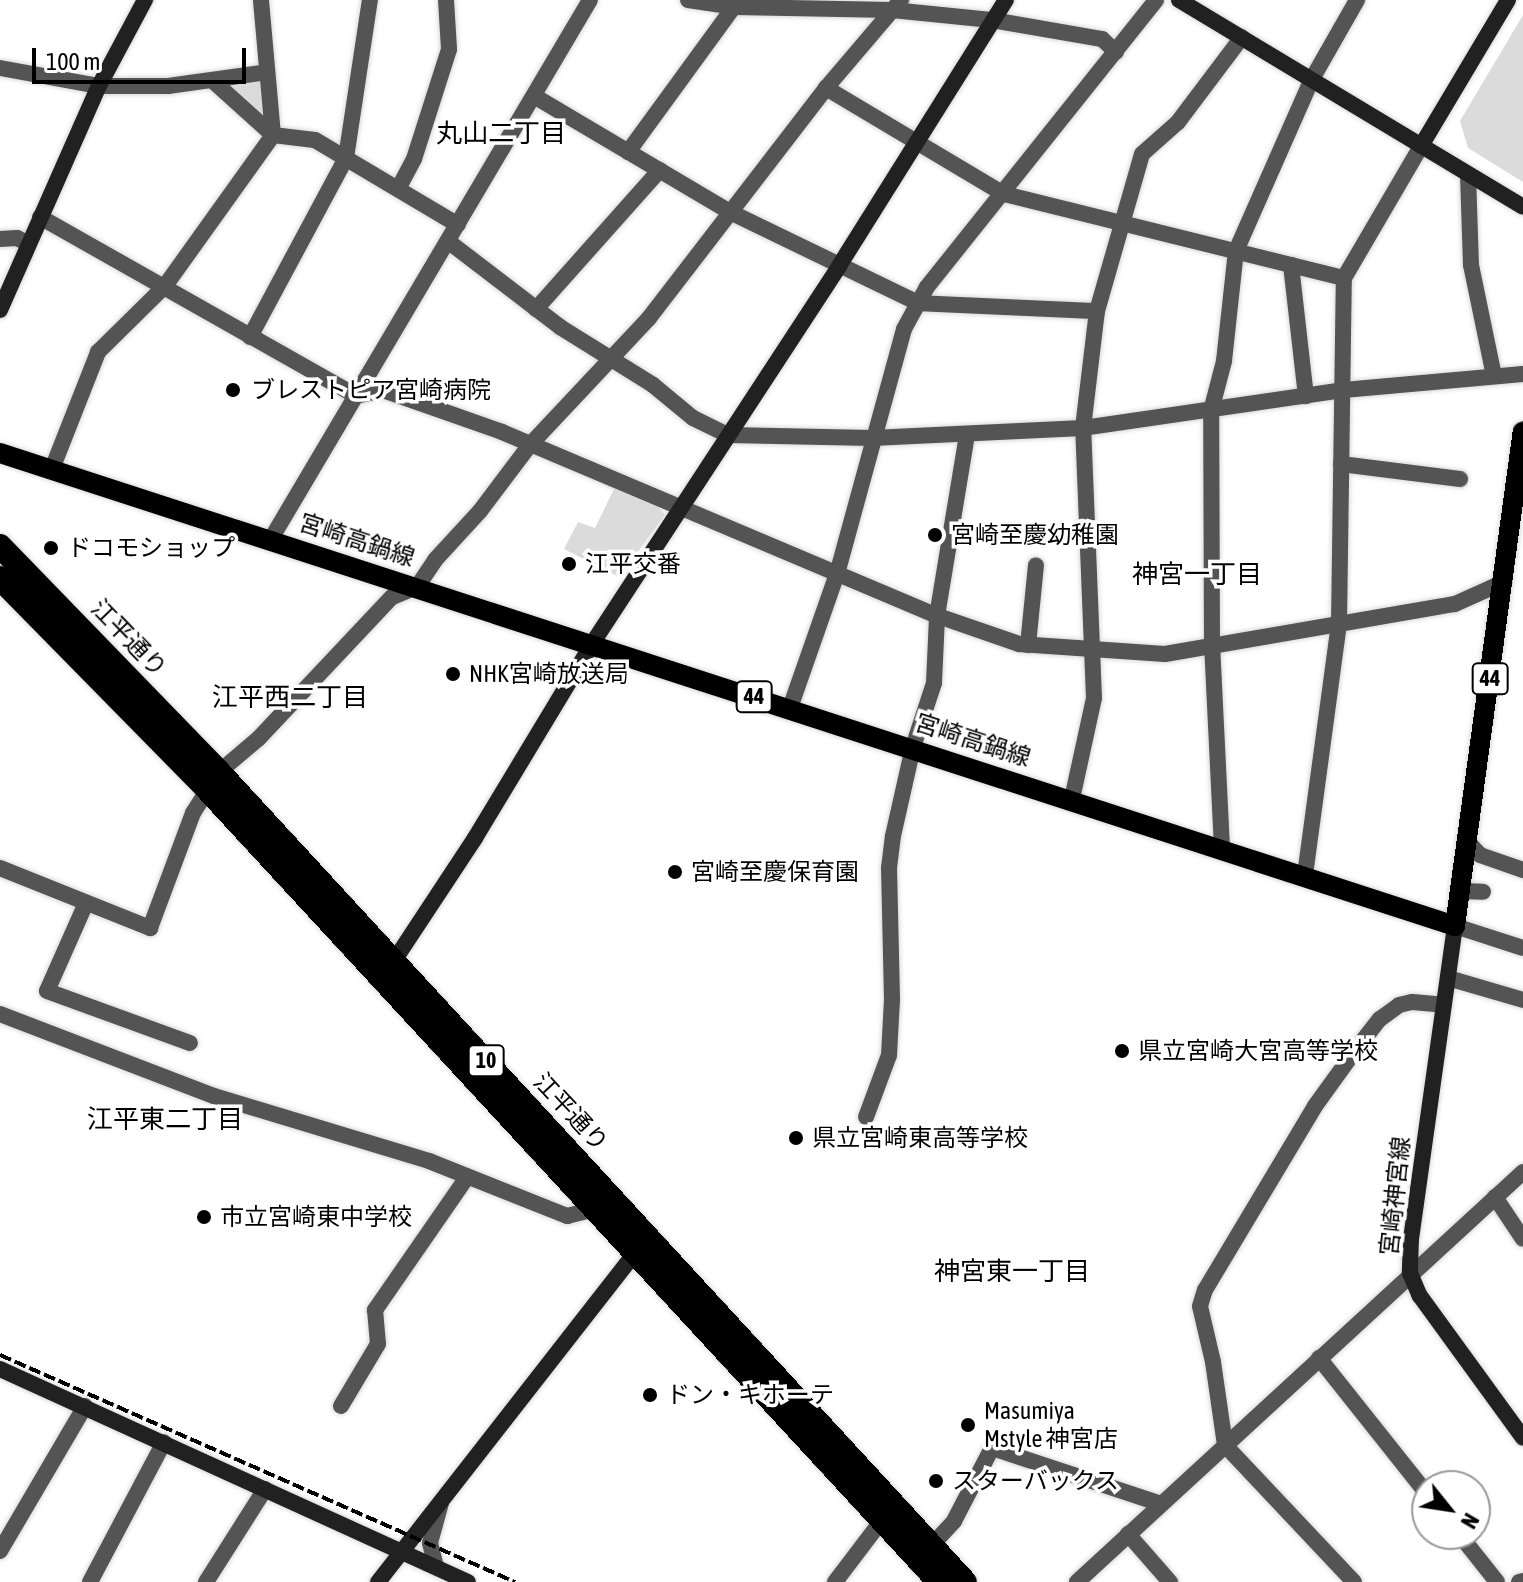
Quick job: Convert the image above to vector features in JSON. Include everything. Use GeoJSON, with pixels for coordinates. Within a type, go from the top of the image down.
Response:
{"type":"FeatureCollection","features":[{"type":"Feature","properties":{"kind":"highway","name":"江平通り"},"geometry":{"type":"LineString","coordinates":[[0,546],[642,1246],[965,1582]]}},
{"type":"Feature","properties":{"kind":"highway","name":"江平通り"},"geometry":{"type":"LineString","coordinates":[[0,578],[214,781]]}},
{"type":"Feature","properties":{"kind":"highway","name":"江平通り"},"geometry":{"type":"LineString","coordinates":[[388,970],[595,1209],[642,1246],[939,1582]]}},
{"type":"Feature","properties":{"kind":"main road","name":"44"},"geometry":{"type":"LineString","coordinates":[[1455,926],[1520,486],[1523,432]]}},
{"type":"Feature","properties":{"kind":"main road","name":"宮崎高鍋線"},"geometry":{"type":"LineString","coordinates":[[5,457],[271,539],[1455,926]]}},
{"type":"Feature","properties":{"kind":"street"},"geometry":{"type":"LineString","coordinates":[[0,310],[99,86],[145,0]]}},
{"type":"Feature","properties":{"kind":"street"},"geometry":{"type":"LineString","coordinates":[[52,469],[98,352],[165,286],[273,135],[261,0]]}},
{"type":"Feature","properties":{"kind":"street"},"geometry":{"type":"LineString","coordinates":[[250,337],[346,158],[370,0]]}},
{"type":"Feature","properties":{"kind":"street"},"geometry":{"type":"LineString","coordinates":[[398,189],[414,159],[449,49],[446,0]]}},
{"type":"Feature","properties":{"kind":"street"},"geometry":{"type":"LineString","coordinates":[[271,539],[590,0]]}},
{"type":"Feature","properties":{"kind":"street"},"geometry":{"type":"LineString","coordinates":[[688,0],[737,4],[896,5],[1102,39],[1116,52]]}},
{"type":"Feature","properties":{"kind":"street"},"geometry":{"type":"LineString","coordinates":[[388,970],[592,644],[839,266],[1006,0]]}},
{"type":"Feature","properties":{"kind":"street"},"geometry":{"type":"LineString","coordinates":[[790,708],[837,574],[904,329],[918,303],[1156,0]]}},
{"type":"Feature","properties":{"kind":"street"},"geometry":{"type":"LineString","coordinates":[[1179,0],[1523,207]]}},
{"type":"Feature","properties":{"kind":"street"},"geometry":{"type":"LineString","coordinates":[[1222,848],[1212,646],[1211,411],[1224,361],[1236,251],[1312,79],[1356,0]]}},
{"type":"Feature","properties":{"kind":"street"},"geometry":{"type":"LineString","coordinates":[[1305,875],[1339,624],[1344,278],[1508,0]]}},
{"type":"Feature","properties":{"kind":"street"},"geometry":{"type":"LineString","coordinates":[[628,152],[737,4]]}},
{"type":"Feature","properties":{"kind":"street"},"geometry":{"type":"LineString","coordinates":[[0,868],[150,928],[193,813],[214,781],[259,738],[392,597],[417,587],[435,560],[480,511],[529,446],[607,359],[649,318],[826,88],[896,5]]}},
{"type":"Feature","properties":{"kind":"street"},"geometry":{"type":"LineString","coordinates":[[1072,799],[1094,698],[1095,652],[1083,428],[1097,311],[1142,154],[1178,122],[1242,37]]}},
{"type":"Feature","properties":{"kind":"street"},"geometry":{"type":"LineString","coordinates":[[0,68],[99,86],[168,86],[267,72]]}},
{"type":"Feature","properties":{"kind":"street"},"geometry":{"type":"LineString","coordinates":[[213,81],[273,135],[315,140],[458,225]]}},
{"type":"Feature","properties":{"kind":"street"},"geometry":{"type":"LineString","coordinates":[[826,88],[1004,194],[1344,278]]}},
{"type":"Feature","properties":{"kind":"street"},"geometry":{"type":"LineString","coordinates":[[534,96],[730,212],[918,303],[1097,311]]}},
{"type":"Feature","properties":{"kind":"street"},"geometry":{"type":"LineString","coordinates":[[536,309],[660,170]]}},
{"type":"Feature","properties":{"kind":"street"},"geometry":{"type":"LineString","coordinates":[[1468,175],[1471,265],[1494,376]]}},
{"type":"Feature","properties":{"kind":"street"},"geometry":{"type":"LineString","coordinates":[[40,217],[356,396],[383,390],[502,432],[937,616],[1028,645],[1095,652],[1165,654],[1455,604],[1504,582]]}},
{"type":"Feature","properties":{"kind":"street"},"geometry":{"type":"LineString","coordinates":[[0,239],[17,238],[27,243]]}},
{"type":"Feature","properties":{"kind":"street"},"geometry":{"type":"LineString","coordinates":[[449,242],[607,359],[653,385],[693,418],[728,435],[872,438],[1083,428],[1343,390],[1523,374]]}},
{"type":"Feature","properties":{"kind":"street"},"geometry":{"type":"LineString","coordinates":[[1291,265],[1306,396]]}},
{"type":"Feature","properties":{"kind":"street"},"geometry":{"type":"LineString","coordinates":[[866,1117],[889,1055],[892,999],[889,868],[913,747],[934,683],[937,616],[967,434]]}},
{"type":"Feature","properties":{"kind":"street"},"geometry":{"type":"LineString","coordinates":[[1341,464],[1460,479]]}},
{"type":"Feature","properties":{"kind":"street"},"geometry":{"type":"LineString","coordinates":[[1028,645],[1036,565]]}},
{"type":"Feature","properties":{"kind":"street"},"geometry":{"type":"LineString","coordinates":[[1467,841],[1480,855],[1523,870]]}},
{"type":"Feature","properties":{"kind":"street"},"geometry":{"type":"LineString","coordinates":[[1460,891],[1483,892]]}},
{"type":"Feature","properties":{"kind":"street"},"geometry":{"type":"LineString","coordinates":[[86,903],[47,991],[190,1043]]}},
{"type":"Feature","properties":{"kind":"street"},"geometry":{"type":"LineString","coordinates":[[1455,926],[1523,948]]}},
{"type":"Feature","properties":{"kind":"street","name":"宮崎神宮線"},"geometry":{"type":"LineString","coordinates":[[1455,926],[1411,1238],[1410,1273],[1420,1296],[1523,1438]]}},
{"type":"Feature","properties":{"kind":"street"},"geometry":{"type":"LineString","coordinates":[[1448,978],[1523,1000]]}},
{"type":"Feature","properties":{"kind":"street"},"geometry":{"type":"LineString","coordinates":[[1354,1582],[1225,1445],[1213,1362],[1200,1306],[1205,1290],[1315,1106],[1380,1019],[1399,1005],[1412,1002],[1444,1005]]}},
{"type":"Feature","properties":{"kind":"street"},"geometry":{"type":"LineString","coordinates":[[0,1014],[214,1096],[429,1161],[567,1216],[595,1209]]}},
{"type":"Feature","properties":{"kind":"street"},"geometry":{"type":"LineString","coordinates":[[1077,1582],[1523,1172]]}},
{"type":"Feature","properties":{"kind":"street"},"geometry":{"type":"LineString","coordinates":[[341,1406],[378,1344],[375,1310],[467,1177]]}},
{"type":"Feature","properties":{"kind":"street"},"geometry":{"type":"LineString","coordinates":[[1495,1197],[1523,1239]]}},
{"type":"Feature","properties":{"kind":"street"},"geometry":{"type":"LineString","coordinates":[[378,1582],[642,1246]]}},
{"type":"Feature","properties":{"kind":"street"},"geometry":{"type":"LineString","coordinates":[[1319,1358],[1411,1474]]}},
{"type":"Feature","properties":{"kind":"street"},"geometry":{"type":"LineString","coordinates":[[0,1369],[401,1552],[441,1574],[468,1582]]}},
{"type":"Feature","properties":{"kind":"street"},"geometry":{"type":"LineString","coordinates":[[0,1551],[85,1406]]}},
{"type":"Feature","properties":{"kind":"street"},"geometry":{"type":"LineString","coordinates":[[90,1582],[164,1442]]}},
{"type":"Feature","properties":{"kind":"street"},"geometry":{"type":"LineString","coordinates":[[931,1546],[954,1521],[992,1448],[1161,1504]]}},
{"type":"Feature","properties":{"kind":"street"},"geometry":{"type":"LineString","coordinates":[[206,1582],[265,1489]]}},
{"type":"Feature","properties":{"kind":"street"},"geometry":{"type":"LineString","coordinates":[[441,1574],[430,1543],[442,1498]]}},
{"type":"Feature","properties":{"kind":"street"},"geometry":{"type":"LineString","coordinates":[[835,1582],[882,1520]]}},
{"type":"Feature","properties":{"kind":"street"},"geometry":{"type":"LineString","coordinates":[[1128,1534],[1170,1582]]}},
{"type":"Feature","properties":{"kind":"street"},"geometry":{"type":"LineString","coordinates":[[1472,1550],[1497,1582]]}},
{"type":"Feature","properties":{"kind":"shaded area"},"geometry":{"type":"Polygon","coordinates":[[[1523,15],[1523,182],[1468,148],[1460,121],[1523,15]]]}},
{"type":"Feature","properties":{"kind":"shaded area"},"geometry":{"type":"Polygon","coordinates":[[[263,79],[268,123],[223,84],[263,79]]]}},
{"type":"Feature","properties":{"kind":"shaded area"},"geometry":{"type":"Polygon","coordinates":[[[615,487],[657,505],[665,515],[619,577],[564,549],[578,522],[595,528],[615,487]]]}},
{"type":"Feature","properties":{"kind":"railway"},"geometry":{"type":"LineString","coordinates":[[0,1355],[515,1582]]}},
{"type":"Feature","properties":{"kind":"place","name":"ブレストピア宮崎病院"},"geometry":{"type":"Point","coordinates":[233,390]}},
{"type":"Feature","properties":{"kind":"place","name":"宮崎至慶幼稚園"},"geometry":{"type":"Point","coordinates":[935,535]}},
{"type":"Feature","properties":{"kind":"place","name":"ドコモショップ"},"geometry":{"type":"Point","coordinates":[51,548]}},
{"type":"Feature","properties":{"kind":"place","name":"江平交番"},"geometry":{"type":"Point","coordinates":[569,564]}},
{"type":"Feature","properties":{"kind":"place","name":"NHK宮崎放送局"},"geometry":{"type":"Point","coordinates":[453,674]}},
{"type":"Feature","properties":{"kind":"place","name":"宮崎至慶保育園"},"geometry":{"type":"Point","coordinates":[675,872]}},
{"type":"Feature","properties":{"kind":"place","name":"県立宮崎大宮高等学校"},"geometry":{"type":"Point","coordinates":[1122,1051]}},
{"type":"Feature","properties":{"kind":"place","name":"県立宮崎東高等学校"},"geometry":{"type":"Point","coordinates":[796,1138]}},
{"type":"Feature","properties":{"kind":"place","name":"市立宮崎東中学校"},"geometry":{"type":"Point","coordinates":[204,1217]}},
{"type":"Feature","properties":{"kind":"place","name":"ドン・キホーテ"},"geometry":{"type":"Point","coordinates":[650,1395]}},
{"type":"Feature","properties":{"kind":"place","name":"Masumiya Mstyle 神宮店"},"geometry":{"type":"Point","coordinates":[968,1425]}},
{"type":"Feature","properties":{"kind":"place","name":"スターバックス"},"geometry":{"type":"Point","coordinates":[936,1481]}},
{"type":"Feature","properties":{"kind":"district","name":"丸山二丁目"},"geometry":{"type":"Point","coordinates":[501,134]}},
{"type":"Feature","properties":{"kind":"district","name":"神宮一丁目"},"geometry":{"type":"Point","coordinates":[1197,575]}},
{"type":"Feature","properties":{"kind":"district","name":"江平西二丁目"},"geometry":{"type":"Point","coordinates":[290,698]}},
{"type":"Feature","properties":{"kind":"district","name":"江平東二丁目"},"geometry":{"type":"Point","coordinates":[165,1120]}},
{"type":"Feature","properties":{"kind":"district","name":"神宮東一丁目"},"geometry":{"type":"Point","coordinates":[1012,1272]}}]}
